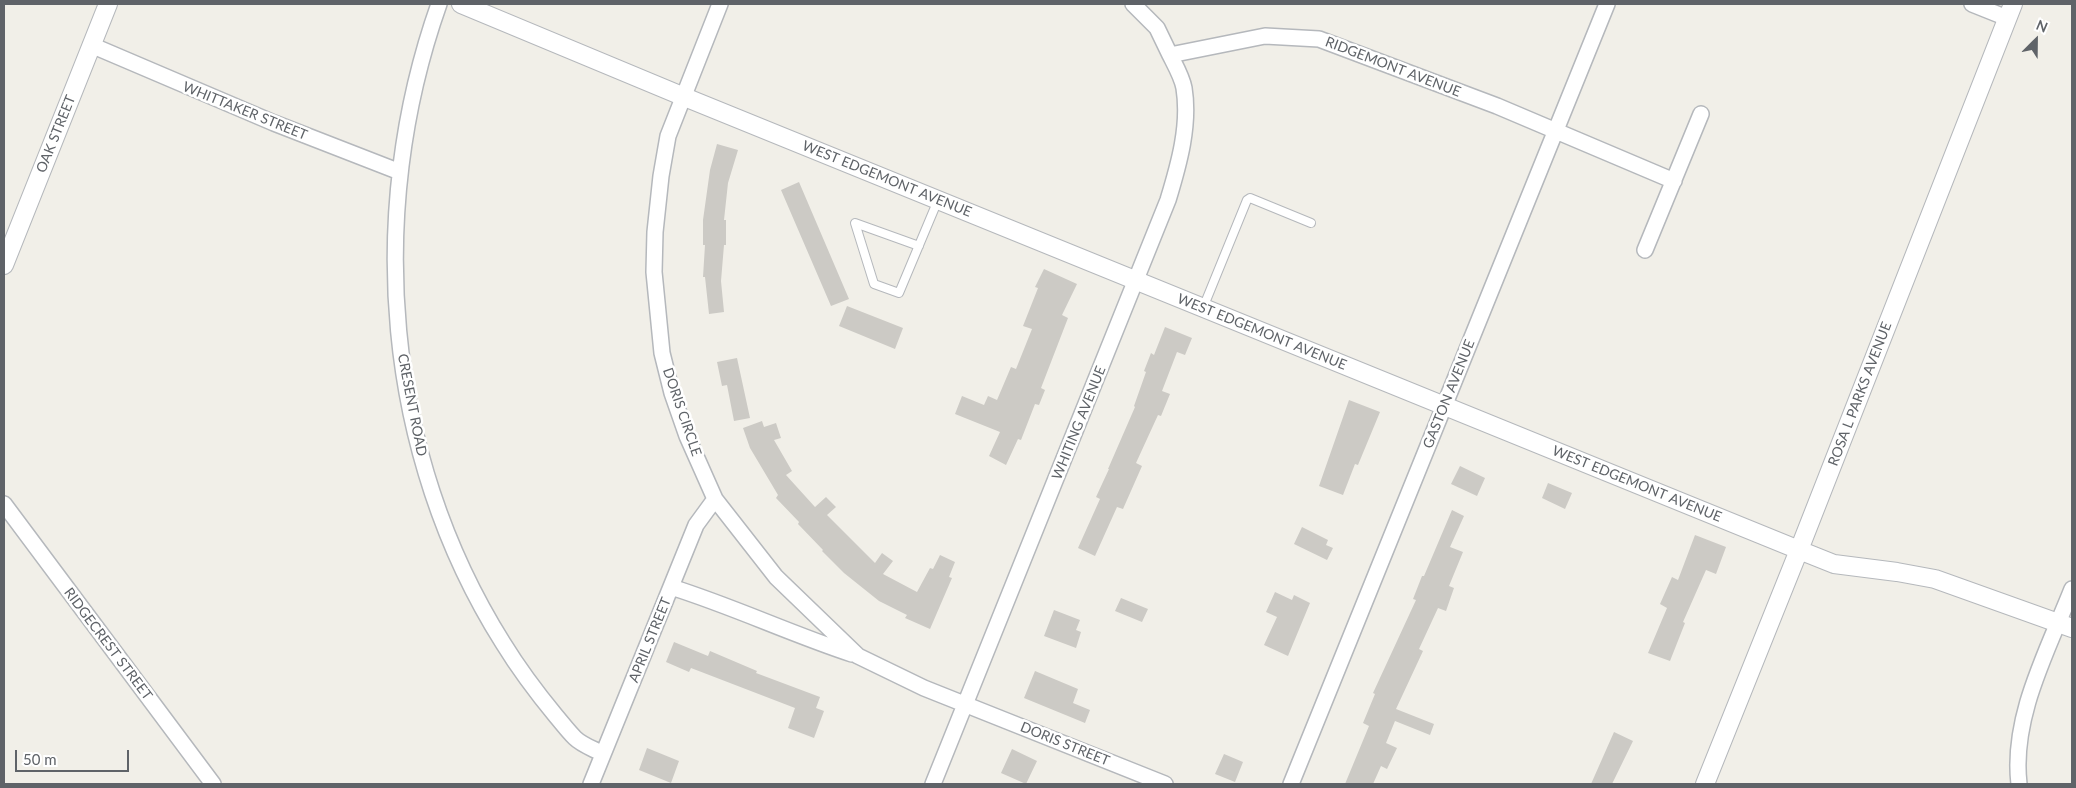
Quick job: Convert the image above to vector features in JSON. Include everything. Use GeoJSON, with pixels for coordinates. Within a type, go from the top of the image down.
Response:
{"type":"FeatureCollection","features":[{"type":"Feature","properties":{"kind":"street","name":"OAK STREET"},"geometry":{"type":"LineString","coordinates":[[4,265],[108,4]]}},
{"type":"Feature","properties":{"kind":"street","name":"CRESENT ROAD"},"geometry":{"type":"LineString","coordinates":[[439,4],[420,65],[404,141],[394,253],[400,339],[414,426],[437,507],[470,584],[490,622],[514,661],[540,697],[574,737],[604,754]]}},
{"type":"Feature","properties":{"kind":"street","name":"WEST EDGEMONT AVENUE"},"geometry":{"type":"LineString","coordinates":[[461,4],[682,96],[1834,564],[1935,579],[2065,626]]}},
{"type":"Feature","properties":{"kind":"street","name":"DORIS CIRCLE"},"geometry":{"type":"LineString","coordinates":[[720,4],[682,96],[668,136],[654,232],[655,298],[662,353],[672,393],[687,436],[715,499],[776,577],[858,656],[965,705]]}},
{"type":"Feature","properties":{"kind":"street"},"geometry":{"type":"LineString","coordinates":[[1133,4],[1157,28],[1170,55]]}},
{"type":"Feature","properties":{"kind":"street","name":"GASTON AVENUE"},"geometry":{"type":"LineString","coordinates":[[1291,784],[1607,4]]}},
{"type":"Feature","properties":{"kind":"street"},"geometry":{"type":"LineString","coordinates":[[1972,4],[2010,11]]}},
{"type":"Feature","properties":{"kind":"street","name":"ROSA L PARKS AVENUE"},"geometry":{"type":"LineString","coordinates":[[1705,784],[1799,550],[2010,11]]}},
{"type":"Feature","properties":{"kind":"street","name":"RIDGEMONT AVENUE"},"geometry":{"type":"LineString","coordinates":[[1170,55],[1265,36],[1319,39],[1497,106],[1674,181]]}},
{"type":"Feature","properties":{"kind":"street","name":"WHITTAKER STREET"},"geometry":{"type":"LineString","coordinates":[[91,45],[265,120],[400,172]]}},
{"type":"Feature","properties":{"kind":"street","name":"WHITING AVENUE"},"geometry":{"type":"LineString","coordinates":[[933,784],[1168,200],[1183,143],[1186,115],[1184,86],[1170,55]]}},
{"type":"Feature","properties":{"kind":"street"},"geometry":{"type":"LineString","coordinates":[[1645,250],[1702,114]]}},
{"type":"Feature","properties":{"kind":"street","name":"APRIL STREET"},"geometry":{"type":"LineString","coordinates":[[591,784],[696,525],[715,499]]}},
{"type":"Feature","properties":{"kind":"street","name":"RIDGECREST STREET"},"geometry":{"type":"LineString","coordinates":[[4,504],[213,784]]}},
{"type":"Feature","properties":{"kind":"street"},"geometry":{"type":"LineString","coordinates":[[671,587],[858,656]]}},
{"type":"Feature","properties":{"kind":"street"},"geometry":{"type":"LineString","coordinates":[[2019,784],[2018,750],[2024,716],[2036,681],[2065,626],[2072,589]]}},
{"type":"Feature","properties":{"kind":"street","name":"DORIS STREET"},"geometry":{"type":"LineString","coordinates":[[965,705],[1165,784]]}},
{"type":"Feature","properties":{"kind":"lane"},"geometry":{"type":"LineString","coordinates":[[1203,308],[1247,200],[1250,198],[1311,223]]}},
{"type":"Feature","properties":{"kind":"lane"},"geometry":{"type":"LineString","coordinates":[[919,246],[856,223],[874,284],[899,293],[919,246],[938,200]]}},
{"type":"Feature","properties":{"kind":"building"},"geometry":{"type":"Polygon","coordinates":[[[717,144],[738,150],[728,183],[724,220],[726,220],[726,245],[724,245],[721,281],[724,312],[709,314],[705,277],[703,277],[705,245],[703,245],[703,220],[710,170],[717,144]]]}},
{"type":"Feature","properties":{"kind":"building"},"geometry":{"type":"Polygon","coordinates":[[[799,182],[849,299],[831,306],[781,190],[799,182]]]}},
{"type":"Feature","properties":{"kind":"building"},"geometry":{"type":"Polygon","coordinates":[[[1044,269],[1077,284],[1062,315],[1068,318],[1041,388],[1045,390],[1039,405],[1035,404],[1021,440],[1018,439],[1006,465],[989,456],[1000,432],[955,414],[962,396],[984,405],[988,396],[997,400],[1011,367],[1016,369],[1032,329],[1023,326],[1038,288],[1035,287],[1044,269]]]}},
{"type":"Feature","properties":{"kind":"building"},"geometry":{"type":"Polygon","coordinates":[[[847,306],[903,328],[895,349],[839,326],[847,306]]]}},
{"type":"Feature","properties":{"kind":"building"},"geometry":{"type":"Polygon","coordinates":[[[1165,327],[1192,338],[1185,355],[1177,352],[1162,391],[1170,394],[1161,416],[1158,415],[1136,463],[1142,466],[1123,509],[1117,507],[1095,556],[1078,548],[1100,499],[1096,497],[1135,407],[1146,372],[1144,371],[1151,353],[1154,355],[1165,327]]]}},
{"type":"Feature","properties":{"kind":"building"},"geometry":{"type":"Polygon","coordinates":[[[737,358],[750,418],[734,421],[727,385],[722,386],[717,362],[737,358]]]}},
{"type":"Feature","properties":{"kind":"building"},"geometry":{"type":"Polygon","coordinates":[[[1349,400],[1380,412],[1358,465],[1355,464],[1343,495],[1319,486],[1349,400]]]}},
{"type":"Feature","properties":{"kind":"building"},"geometry":{"type":"Polygon","coordinates":[[[762,421],[764,427],[776,423],[781,438],[774,440],[792,471],[786,475],[815,507],[826,497],[836,507],[827,515],[875,563],[882,553],[893,561],[883,574],[917,592],[930,568],[933,569],[940,555],[955,562],[949,577],[952,578],[930,629],[905,618],[907,615],[879,601],[844,573],[822,551],[798,524],[799,522],[776,498],[778,495],[750,448],[743,428],[762,421]]]}},
{"type":"Feature","properties":{"kind":"building"},"geometry":{"type":"Polygon","coordinates":[[[1460,466],[1485,478],[1477,496],[1451,484],[1460,466]]]}},
{"type":"Feature","properties":{"kind":"building"},"geometry":{"type":"Polygon","coordinates":[[[1548,483],[1572,493],[1565,509],[1542,498],[1548,483]]]}},
{"type":"Feature","properties":{"kind":"building"},"geometry":{"type":"Polygon","coordinates":[[[1452,510],[1464,516],[1450,547],[1463,552],[1449,586],[1454,588],[1446,611],[1438,608],[1419,649],[1423,651],[1396,709],[1434,724],[1430,735],[1395,721],[1386,743],[1397,748],[1387,769],[1381,766],[1373,784],[1345,784],[1369,726],[1363,723],[1375,694],[1373,693],[1416,600],[1413,599],[1422,576],[1424,576],[1452,510]]]}},
{"type":"Feature","properties":{"kind":"building"},"geometry":{"type":"Polygon","coordinates":[[[1302,527],[1328,540],[1326,545],[1333,548],[1327,560],[1294,544],[1302,527]]]}},
{"type":"Feature","properties":{"kind":"building"},"geometry":{"type":"Polygon","coordinates":[[[1695,535],[1726,547],[1716,574],[1706,570],[1683,622],[1685,623],[1670,661],[1648,653],[1667,608],[1660,604],[1672,577],[1678,580],[1695,535]]]}},
{"type":"Feature","properties":{"kind":"building"},"geometry":{"type":"Polygon","coordinates":[[[1275,592],[1292,600],[1294,595],[1310,603],[1288,656],[1264,645],[1277,617],[1266,612],[1275,592]]]}},
{"type":"Feature","properties":{"kind":"building"},"geometry":{"type":"Polygon","coordinates":[[[1121,598],[1148,609],[1142,622],[1115,611],[1121,598]]]}},
{"type":"Feature","properties":{"kind":"building"},"geometry":{"type":"Polygon","coordinates":[[[1054,610],[1080,620],[1076,630],[1081,632],[1076,648],[1044,636],[1054,610]]]}},
{"type":"Feature","properties":{"kind":"building"},"geometry":{"type":"Polygon","coordinates":[[[674,642],[708,656],[710,651],[757,671],[756,673],[820,697],[816,708],[824,711],[814,738],[788,728],[795,708],[691,668],[689,672],[666,662],[674,642]]]}},
{"type":"Feature","properties":{"kind":"building"},"geometry":{"type":"Polygon","coordinates":[[[1035,671],[1078,689],[1073,703],[1090,710],[1085,723],[1024,698],[1035,671]]]}},
{"type":"Feature","properties":{"kind":"building"},"geometry":{"type":"Polygon","coordinates":[[[1614,732],[1633,741],[1612,784],[1591,784],[1614,732]]]}},
{"type":"Feature","properties":{"kind":"building"},"geometry":{"type":"Polygon","coordinates":[[[647,748],[679,761],[671,783],[639,770],[647,748]]]}},
{"type":"Feature","properties":{"kind":"building"},"geometry":{"type":"Polygon","coordinates":[[[1012,749],[1037,761],[1026,784],[1001,773],[1012,749]]]}},
{"type":"Feature","properties":{"kind":"building"},"geometry":{"type":"Polygon","coordinates":[[[1224,754],[1243,762],[1235,782],[1215,774],[1224,754]]]}}]}
